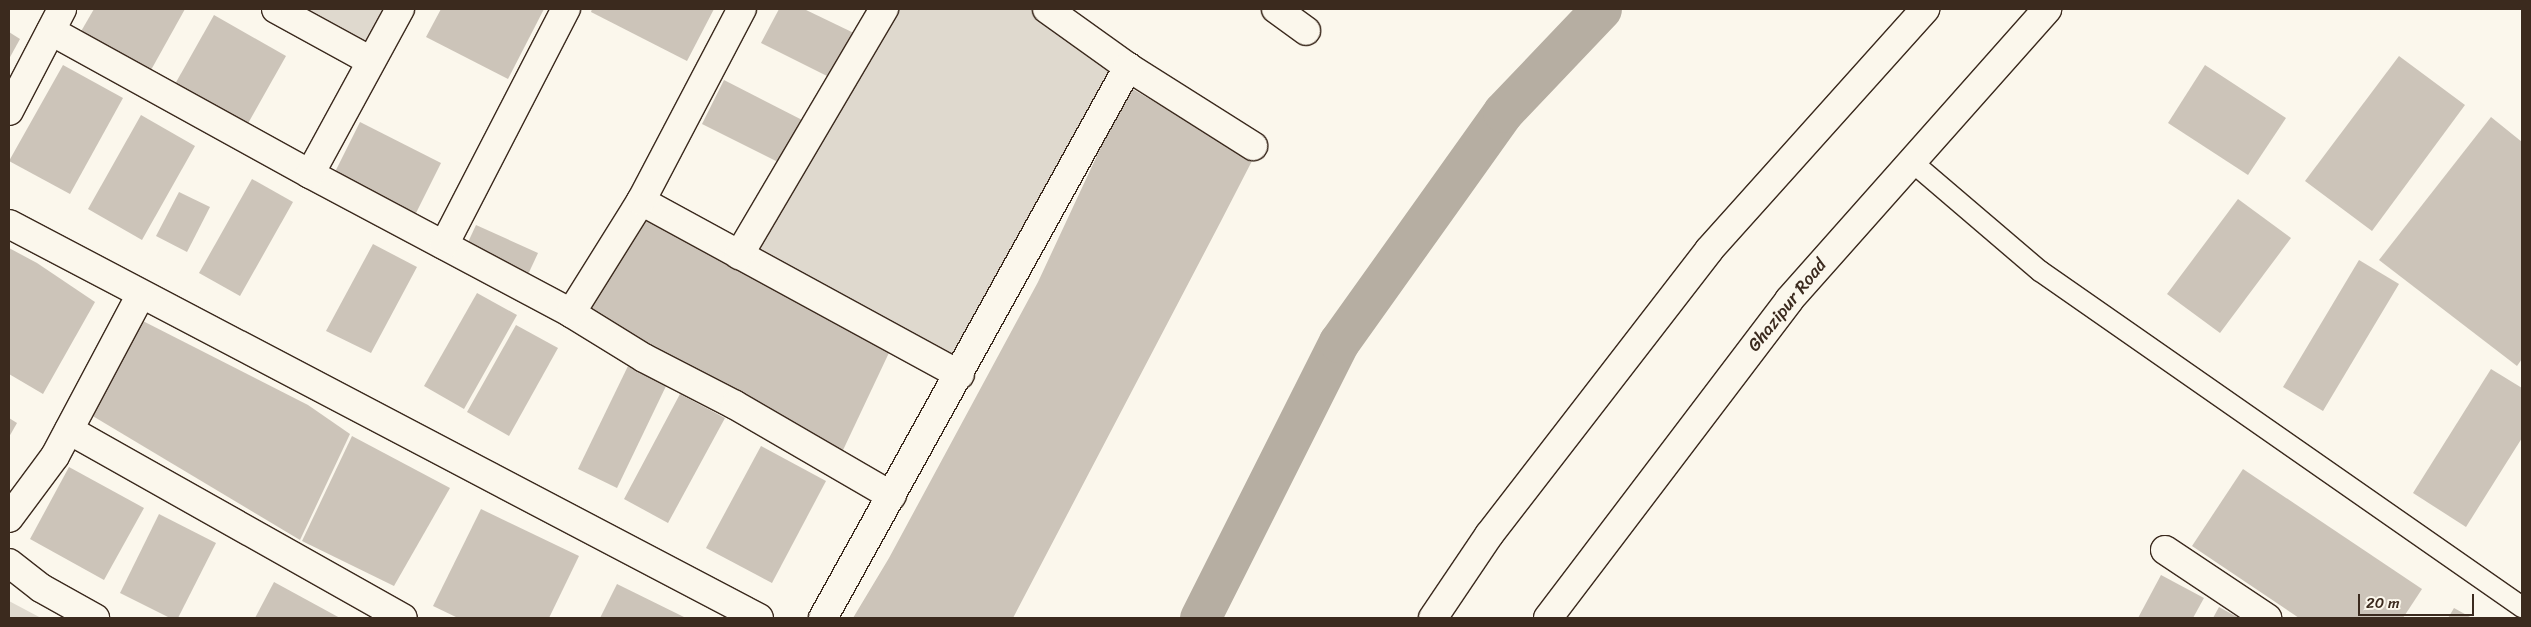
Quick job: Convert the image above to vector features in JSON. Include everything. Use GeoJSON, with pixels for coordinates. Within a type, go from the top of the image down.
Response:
{"type":"FeatureCollection","features":[{"type":"Feature","properties":{"kind":"street"},"geometry":{"type":"LineString","coordinates":[[276,9],[371,61]]}},
{"type":"Feature","properties":{"kind":"street"},"geometry":{"type":"LineString","coordinates":[[310,174],[400,9]]}},
{"type":"Feature","properties":{"kind":"street"},"geometry":{"type":"LineString","coordinates":[[444,246],[566,9]]}},
{"type":"Feature","properties":{"kind":"street"},"geometry":{"type":"LineString","coordinates":[[571,313],[640,201],[742,9]]}},
{"type":"Feature","properties":{"kind":"street"},"geometry":{"type":"LineString","coordinates":[[739,255],[884,9]]}},
{"type":"Feature","properties":{"kind":"street"},"geometry":{"type":"LineString","coordinates":[[1047,9],[1128,68],[1253,146]]}},
{"type":"Feature","properties":{"kind":"street"},"geometry":{"type":"LineString","coordinates":[[1276,9],[1306,31]]}},
{"type":"Feature","properties":{"kind":"street"},"geometry":{"type":"LineString","coordinates":[[1433,618],[1488,535],[1709,250],[1925,9]]}},
{"type":"Feature","properties":{"kind":"street","name":"Ghazipur Road"},"geometry":{"type":"LineString","coordinates":[[1548,618],[1789,300],[2047,9]]}},
{"type":"Feature","properties":{"kind":"street"},"geometry":{"type":"LineString","coordinates":[[9,111],[57,20],[310,174],[571,313],[644,358],[735,405],[892,496]]}},
{"type":"Feature","properties":{"kind":"street"},"geometry":{"type":"LineString","coordinates":[[823,618],[960,375],[1128,68]]}},
{"type":"Feature","properties":{"kind":"street"},"geometry":{"type":"LineString","coordinates":[[640,201],[960,375]]}},
{"type":"Feature","properties":{"kind":"street"},"geometry":{"type":"LineString","coordinates":[[9,224],[759,618]]}},
{"type":"Feature","properties":{"kind":"street"},"geometry":{"type":"LineString","coordinates":[[9,518],[55,456],[141,294]]}},
{"type":"Feature","properties":{"kind":"street"},"geometry":{"type":"LineString","coordinates":[[69,430],[403,618]]}},
{"type":"Feature","properties":{"kind":"street"},"geometry":{"type":"LineString","coordinates":[[2165,550],[2267,618]]}},
{"type":"Feature","properties":{"kind":"street"},"geometry":{"type":"LineString","coordinates":[[9,563],[41,588],[95,618]]}},
{"type":"Feature","properties":{"kind":"lane"},"geometry":{"type":"LineString","coordinates":[[1911,161],[2040,271],[2522,607]]}},
{"type":"Feature","properties":{"kind":"shaded area"},"geometry":{"type":"Polygon","coordinates":[[[276,9],[400,9],[371,61],[276,9]]]}},
{"type":"Feature","properties":{"kind":"shaded area"},"geometry":{"type":"Polygon","coordinates":[[[884,9],[1047,9],[1128,67],[960,375],[739,255],[884,9]]]}},
{"type":"Feature","properties":{"kind":"shaded area"},"geometry":{"type":"Polygon","coordinates":[[[9,601],[41,618],[9,618],[9,601]]]}},
{"type":"Feature","properties":{"kind":"building"},"geometry":{"type":"Polygon","coordinates":[[[94,9],[185,9],[146,79],[76,40],[94,9]]]}},
{"type":"Feature","properties":{"kind":"building"},"geometry":{"type":"Polygon","coordinates":[[[441,9],[544,9],[508,79],[426,37],[441,9]]]}},
{"type":"Feature","properties":{"kind":"building"},"geometry":{"type":"Polygon","coordinates":[[[592,9],[714,9],[687,61],[591,12],[592,9]]]}},
{"type":"Feature","properties":{"kind":"building"},"geometry":{"type":"Polygon","coordinates":[[[779,9],[804,9],[858,35],[835,80],[761,43],[779,9]]]}},
{"type":"Feature","properties":{"kind":"building"},"geometry":{"type":"Polygon","coordinates":[[[214,15],[286,56],[242,134],[170,93],[214,15]]]}},
{"type":"Feature","properties":{"kind":"building"},"geometry":{"type":"Polygon","coordinates":[[[9,32],[20,39],[9,59],[9,32]]]}},
{"type":"Feature","properties":{"kind":"building"},"geometry":{"type":"Polygon","coordinates":[[[2399,56],[2465,105],[2372,231],[2305,181],[2399,56]]]}},
{"type":"Feature","properties":{"kind":"building"},"geometry":{"type":"Polygon","coordinates":[[[63,65],[123,98],[70,194],[9,161],[63,65]]]}},
{"type":"Feature","properties":{"kind":"building"},"geometry":{"type":"Polygon","coordinates":[[[2205,65],[2286,118],[2248,175],[2168,123],[2205,65]]]}},
{"type":"Feature","properties":{"kind":"building"},"geometry":{"type":"Polygon","coordinates":[[[724,80],[810,124],[788,167],[702,124],[724,80]]]}},
{"type":"Feature","properties":{"kind":"building"},"geometry":{"type":"Polygon","coordinates":[[[1129,87],[1253,159],[1220,223],[1013,618],[853,618],[889,558],[1038,282],[1129,87]]]}},
{"type":"Feature","properties":{"kind":"building"},"geometry":{"type":"Polygon","coordinates":[[[141,115],[195,146],[142,240],[88,209],[141,115]]]}},
{"type":"Feature","properties":{"kind":"building"},"geometry":{"type":"Polygon","coordinates":[[[2491,117],[2522,142],[2522,359],[2517,366],[2379,260],[2491,117]]]}},
{"type":"Feature","properties":{"kind":"building"},"geometry":{"type":"Polygon","coordinates":[[[360,122],[441,163],[412,221],[331,180],[360,122]]]}},
{"type":"Feature","properties":{"kind":"building"},"geometry":{"type":"Polygon","coordinates":[[[252,179],[293,202],[240,296],[199,273],[252,179]]]}},
{"type":"Feature","properties":{"kind":"building"},"geometry":{"type":"Polygon","coordinates":[[[179,192],[210,207],[187,252],[156,236],[179,192]]]}},
{"type":"Feature","properties":{"kind":"building"},"geometry":{"type":"Polygon","coordinates":[[[2238,199],[2291,238],[2220,333],[2167,294],[2238,199]]]}},
{"type":"Feature","properties":{"kind":"building"},"geometry":{"type":"Polygon","coordinates":[[[641,201],[895,340],[836,465],[571,313],[641,201]]]}},
{"type":"Feature","properties":{"kind":"building"},"geometry":{"type":"Polygon","coordinates":[[[476,225],[538,253],[525,281],[463,253],[476,225]]]}},
{"type":"Feature","properties":{"kind":"building"},"geometry":{"type":"Polygon","coordinates":[[[373,244],[417,267],[371,353],[326,331],[373,244]]]}},
{"type":"Feature","properties":{"kind":"building"},"geometry":{"type":"Polygon","coordinates":[[[9,248],[37,263],[95,302],[43,394],[9,374],[9,248]]]}},
{"type":"Feature","properties":{"kind":"building"},"geometry":{"type":"Polygon","coordinates":[[[2359,260],[2399,284],[2323,411],[2283,387],[2359,260]]]}},
{"type":"Feature","properties":{"kind":"building"},"geometry":{"type":"Polygon","coordinates":[[[477,293],[517,315],[464,409],[424,386],[477,293]]]}},
{"type":"Feature","properties":{"kind":"building"},"geometry":{"type":"Polygon","coordinates":[[[137,318],[308,405],[350,434],[300,540],[86,412],[137,318]]]}},
{"type":"Feature","properties":{"kind":"building"},"geometry":{"type":"Polygon","coordinates":[[[516,325],[558,348],[509,436],[467,412],[516,325]]]}},
{"type":"Feature","properties":{"kind":"building"},"geometry":{"type":"Polygon","coordinates":[[[628,366],[667,384],[617,488],[578,469],[628,366]]]}},
{"type":"Feature","properties":{"kind":"building"},"geometry":{"type":"Polygon","coordinates":[[[2491,369],[2522,388],[2522,438],[2466,527],[2413,493],[2491,369]]]}},
{"type":"Feature","properties":{"kind":"building"},"geometry":{"type":"Polygon","coordinates":[[[680,394],[725,418],[668,523],[624,499],[680,394]]]}},
{"type":"Feature","properties":{"kind":"building"},"geometry":{"type":"Polygon","coordinates":[[[9,418],[17,423],[9,437],[9,418]]]}},
{"type":"Feature","properties":{"kind":"building"},"geometry":{"type":"Polygon","coordinates":[[[352,436],[450,488],[394,586],[302,541],[352,436]]]}},
{"type":"Feature","properties":{"kind":"building"},"geometry":{"type":"Polygon","coordinates":[[[761,446],[826,481],[772,583],[706,548],[761,446]]]}},
{"type":"Feature","properties":{"kind":"building"},"geometry":{"type":"Polygon","coordinates":[[[69,467],[144,508],[104,580],[30,539],[69,467]]]}},
{"type":"Feature","properties":{"kind":"building"},"geometry":{"type":"Polygon","coordinates":[[[2243,469],[2422,589],[2403,618],[2299,618],[2192,546],[2243,469]]]}},
{"type":"Feature","properties":{"kind":"building"},"geometry":{"type":"Polygon","coordinates":[[[481,509],[579,556],[549,618],[458,618],[433,606],[481,509]]]}},
{"type":"Feature","properties":{"kind":"building"},"geometry":{"type":"Polygon","coordinates":[[[159,514],[216,543],[178,618],[170,618],[120,593],[159,514]]]}},
{"type":"Feature","properties":{"kind":"building"},"geometry":{"type":"Polygon","coordinates":[[[2161,575],[2204,598],[2193,618],[2138,618],[2161,575]]]}},
{"type":"Feature","properties":{"kind":"building"},"geometry":{"type":"Polygon","coordinates":[[[274,582],[340,618],[255,618],[274,582]]]}},
{"type":"Feature","properties":{"kind":"building"},"geometry":{"type":"Polygon","coordinates":[[[617,584],[686,618],[600,618],[617,584]]]}},
{"type":"Feature","properties":{"kind":"building"},"geometry":{"type":"Polygon","coordinates":[[[2219,607],[2239,618],[2213,618],[2219,607]]]}},
{"type":"Feature","properties":{"kind":"building"},"geometry":{"type":"Polygon","coordinates":[[[2454,608],[2472,618],[2448,618],[2454,608]]]}},
{"type":"Feature","properties":{"kind":"waterway"},"geometry":{"type":"LineString","coordinates":[[1200,618],[1339,342],[1503,112],[1601,9]]}}]}
